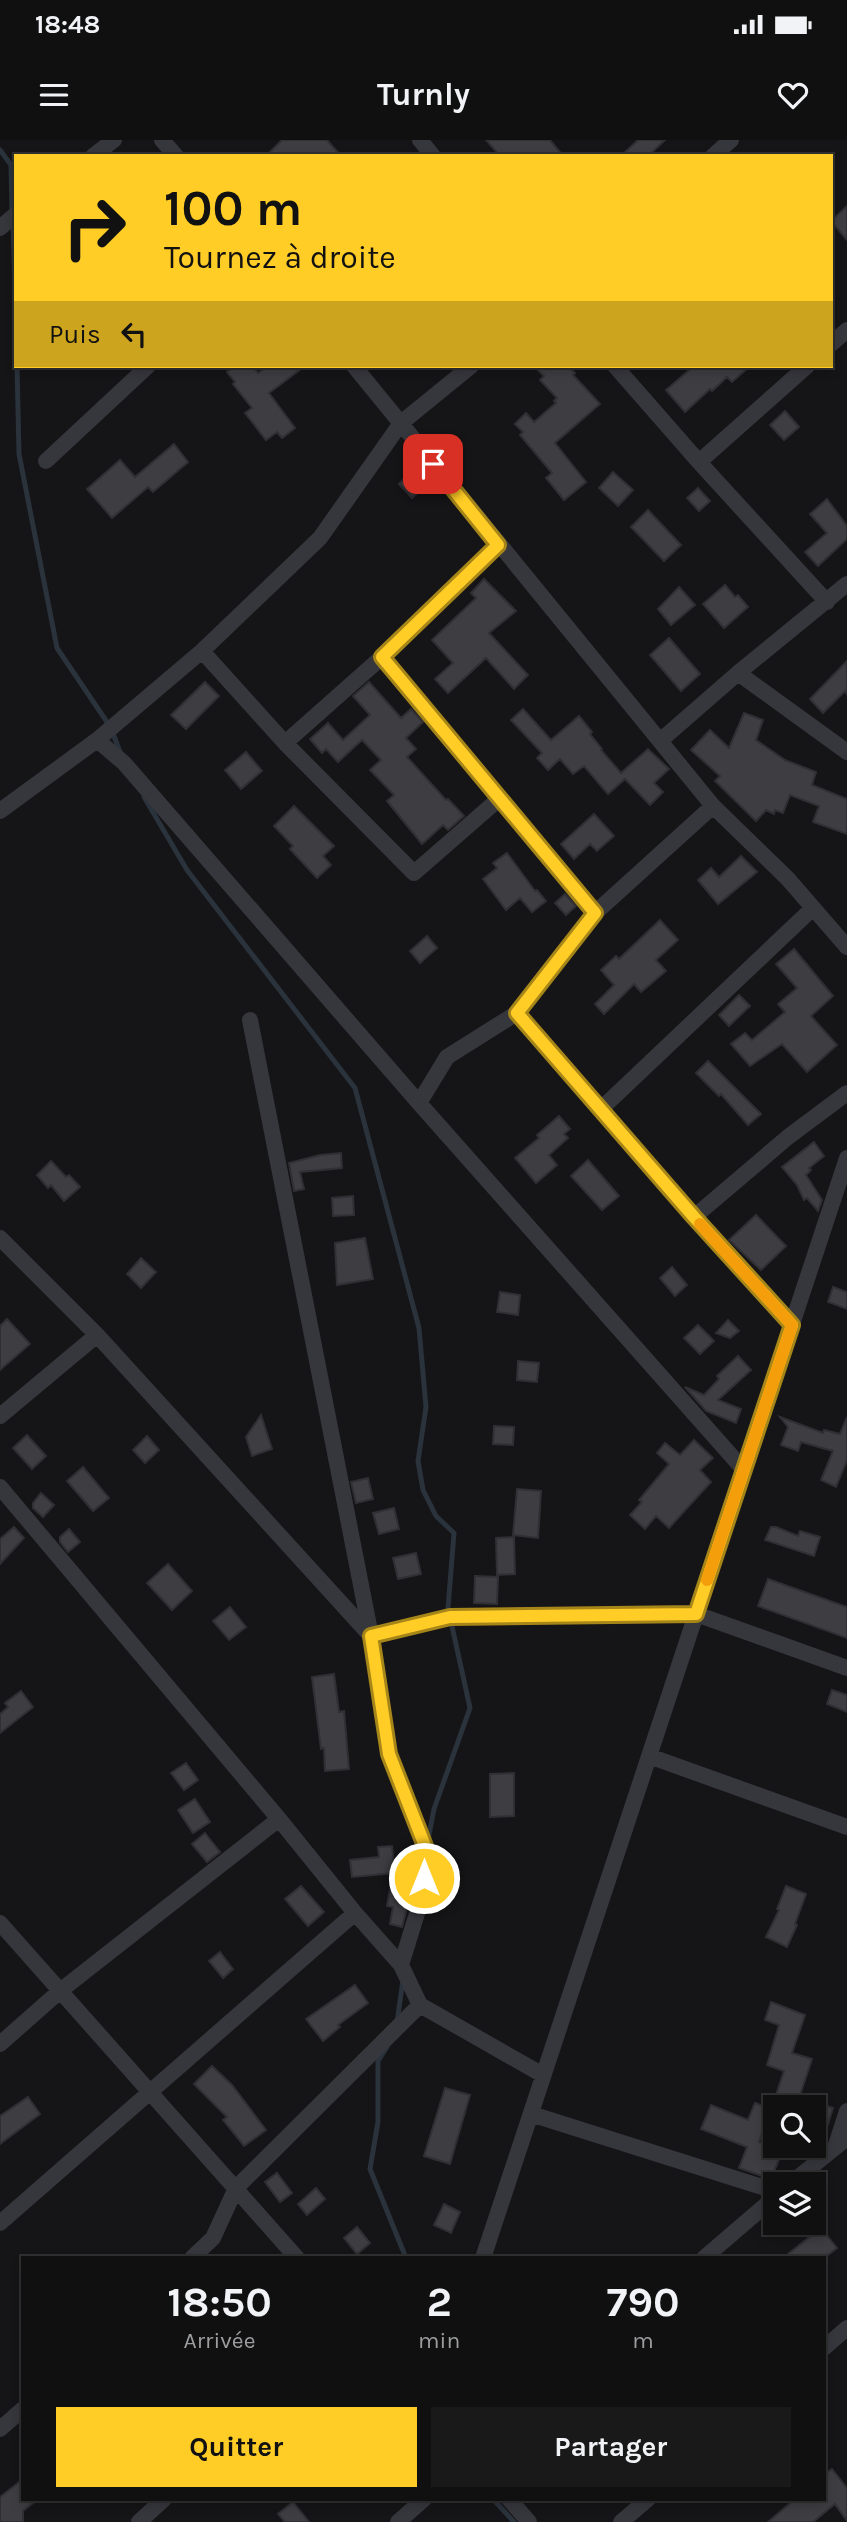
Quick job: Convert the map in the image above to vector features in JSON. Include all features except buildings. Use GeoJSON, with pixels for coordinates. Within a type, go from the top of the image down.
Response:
{"type":"FeatureCollection","features":[{"type":"Feature","properties":{"kind":"street"},"geometry":{"type":"LineString","coordinates":[[96,154],[114,140]]}},
{"type":"Feature","properties":{"kind":"street"},"geometry":{"type":"LineString","coordinates":[[162,140],[174,154]]}},
{"type":"Feature","properties":{"kind":"street"},"geometry":{"type":"LineString","coordinates":[[715,154],[731,140]]}},
{"type":"Feature","properties":{"kind":"street"},"geometry":{"type":"LineString","coordinates":[[0,228],[14,216]]}},
{"type":"Feature","properties":{"kind":"street"},"geometry":{"type":"LineString","coordinates":[[833,342],[847,330]]}},
{"type":"Feature","properties":{"kind":"street"},"geometry":{"type":"LineString","coordinates":[[46,461],[146,368]]}},
{"type":"Feature","properties":{"kind":"street"},"geometry":{"type":"LineString","coordinates":[[356,368],[713,806],[788,879],[847,947]]}},
{"type":"Feature","properties":{"kind":"street"},"geometry":{"type":"LineString","coordinates":[[0,811],[97,740],[202,651],[320,538],[401,423],[469,368]]}},
{"type":"Feature","properties":{"kind":"street"},"geometry":{"type":"LineString","coordinates":[[617,368],[827,602]]}},
{"type":"Feature","properties":{"kind":"street"},"geometry":{"type":"LineString","coordinates":[[699,462],[805,368]]}},
{"type":"Feature","properties":{"kind":"street"},"geometry":{"type":"LineString","coordinates":[[285,743],[382,657],[498,545]]}},
{"type":"Feature","properties":{"kind":"street"},"geometry":{"type":"LineString","coordinates":[[660,741],[847,584]]}},
{"type":"Feature","properties":{"kind":"street"},"geometry":{"type":"LineString","coordinates":[[202,651],[285,743],[414,873],[500,798]]}},
{"type":"Feature","properties":{"kind":"street"},"geometry":{"type":"LineString","coordinates":[[382,657],[595,913]]}},
{"type":"Feature","properties":{"kind":"street"},"geometry":{"type":"LineString","coordinates":[[738,673],[847,752]]}},
{"type":"Feature","properties":{"kind":"street"},"geometry":{"type":"LineString","coordinates":[[97,740],[124,763],[419,1103],[744,1470]]}},
{"type":"Feature","properties":{"kind":"street"},"geometry":{"type":"LineString","coordinates":[[419,1103],[447,1057],[517,1013],[595,913],[713,806]]}},
{"type":"Feature","properties":{"kind":"street"},"geometry":{"type":"LineString","coordinates":[[601,1109],[813,908]]}},
{"type":"Feature","properties":{"kind":"street"},"geometry":{"type":"LineString","coordinates":[[517,1013],[694,1217],[792,1325]]}},
{"type":"Feature","properties":{"kind":"street"},"geometry":{"type":"LineString","coordinates":[[250,1020],[371,1636],[389,1754],[425,1846],[423,1894],[401,1965]]}},
{"type":"Feature","properties":{"kind":"street"},"geometry":{"type":"LineString","coordinates":[[694,1217],[788,1137],[847,1093]]}},
{"type":"Feature","properties":{"kind":"street"},"geometry":{"type":"LineString","coordinates":[[484,2256],[792,1325],[841,1193],[847,1158]]}},
{"type":"Feature","properties":{"kind":"street"},"geometry":{"type":"LineString","coordinates":[[0,1238],[97,1335],[371,1636]]}},
{"type":"Feature","properties":{"kind":"street"},"geometry":{"type":"LineString","coordinates":[[0,1416],[97,1335]]}},
{"type":"Feature","properties":{"kind":"street"},"geometry":{"type":"LineString","coordinates":[[0,1487],[401,1965],[420,2005],[543,2075]]}},
{"type":"Feature","properties":{"kind":"street"},"geometry":{"type":"LineString","coordinates":[[371,1636],[450,1617],[696,1614],[847,1668]]}},
{"type":"Feature","properties":{"kind":"street"},"geometry":{"type":"LineString","coordinates":[[649,1756],[847,1827]]}},
{"type":"Feature","properties":{"kind":"street"},"geometry":{"type":"LineString","coordinates":[[0,2044],[60,1991],[279,1819]]}},
{"type":"Feature","properties":{"kind":"street"},"geometry":{"type":"LineString","coordinates":[[0,2223],[355,1913]]}},
{"type":"Feature","properties":{"kind":"street"},"geometry":{"type":"LineString","coordinates":[[0,1923],[295,2256]]}},
{"type":"Feature","properties":{"kind":"street"},"geometry":{"type":"LineString","coordinates":[[194,2256],[213,2238],[236,2188],[420,2005]]}},
{"type":"Feature","properties":{"kind":"street"},"geometry":{"type":"LineString","coordinates":[[804,2172],[841,2141],[847,2111]]}},
{"type":"Feature","properties":{"kind":"street"},"geometry":{"type":"LineString","coordinates":[[531,2113],[763,2186]]}},
{"type":"Feature","properties":{"kind":"street"},"geometry":{"type":"LineString","coordinates":[[706,2256],[763,2207]]}},
{"type":"Feature","properties":{"kind":"street"},"geometry":{"type":"LineString","coordinates":[[826,2346],[847,2328]]}},
{"type":"Feature","properties":{"kind":"street"},"geometry":{"type":"LineString","coordinates":[[0,2429],[21,2411]]}},
{"type":"Feature","properties":{"kind":"street"},"geometry":{"type":"LineString","coordinates":[[139,2522],[162,2501]]}},
{"type":"Feature","properties":{"kind":"street"},"geometry":{"type":"LineString","coordinates":[[398,2522],[422,2501]]}},
{"type":"Feature","properties":{"kind":"street"},"geometry":{"type":"LineString","coordinates":[[511,2501],[529,2522]]}},
{"type":"Feature","properties":{"kind":"street"},"geometry":{"type":"LineString","coordinates":[[621,2522],[646,2501]]}},
{"type":"Feature","properties":{"kind":"waterway"},"geometry":{"type":"LineString","coordinates":[[0,150],[11,165],[12,212]]}},
{"type":"Feature","properties":{"kind":"waterway"},"geometry":{"type":"LineString","coordinates":[[13,222],[14,257]]}},
{"type":"Feature","properties":{"kind":"waterway"},"geometry":{"type":"LineString","coordinates":[[17,368],[19,454],[57,648],[111,728],[120,752]]}},
{"type":"Feature","properties":{"kind":"waterway"},"geometry":{"type":"LineString","coordinates":[[144,797],[187,870],[355,1088],[419,1328],[426,1407],[418,1461],[423,1490],[436,1516],[454,1533],[448,1608],[470,1708],[434,1809],[428,1840]]}},
{"type":"Feature","properties":{"kind":"waterway"},"geometry":{"type":"LineString","coordinates":[[397,2022],[403,1980]]}},
{"type":"Feature","properties":{"kind":"waterway"},"geometry":{"type":"LineString","coordinates":[[387,2047],[378,2061],[378,2122],[370,2169],[405,2256]]}},
{"type":"Feature","properties":{"kind":"waterway"},"geometry":{"type":"LineString","coordinates":[[495,2501],[514,2522]]}},
{"type":"Feature","properties":{"kind":"slow traffic"},"geometry":{"type":"LineString","coordinates":[[700,1224],[792,1325],[707,1580]]}},
{"type":"Feature","properties":{"kind":"route"},"geometry":{"type":"LineString","coordinates":[[424,1878],[425,1846],[389,1754],[371,1636],[450,1617],[696,1614],[792,1325],[694,1217],[517,1013],[595,913],[382,657],[498,545],[433,464]]}}]}
